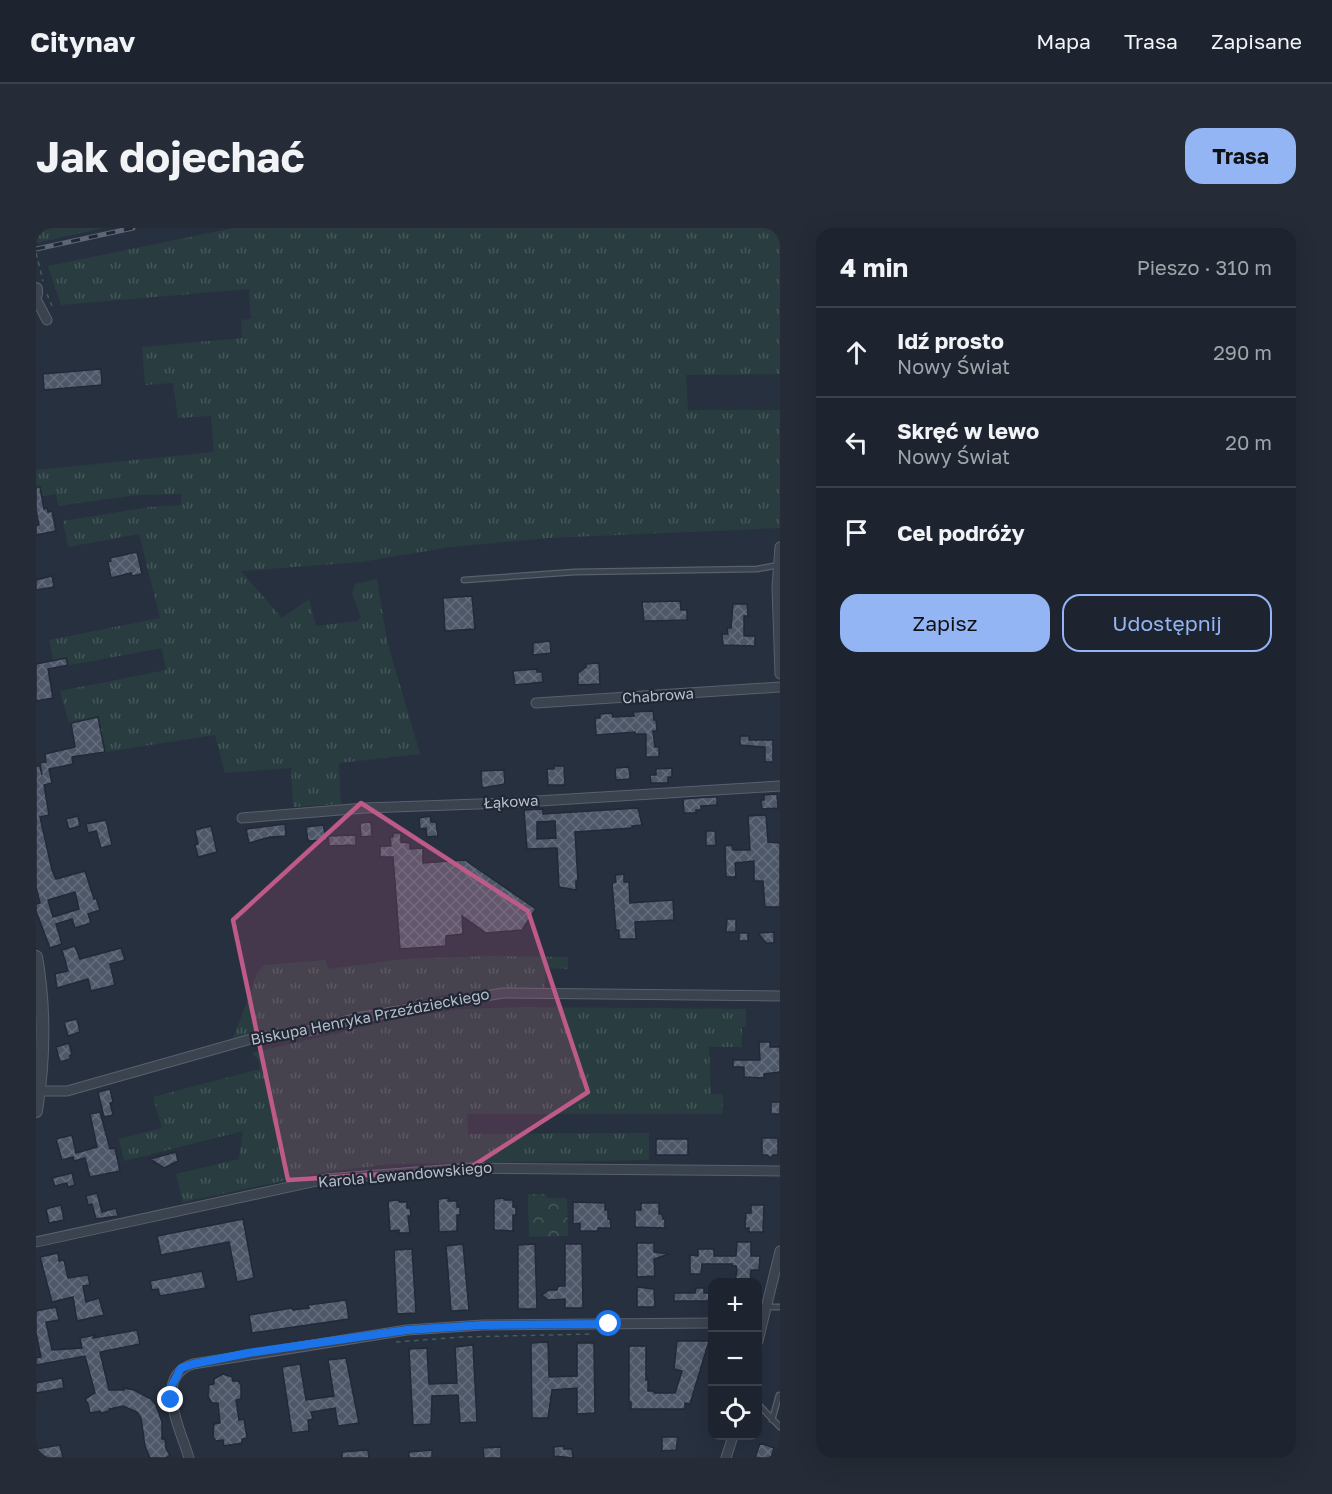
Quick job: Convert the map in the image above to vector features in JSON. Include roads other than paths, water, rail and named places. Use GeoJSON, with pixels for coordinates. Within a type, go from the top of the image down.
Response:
{"type":"FeatureCollection","features":[{"type":"Feature","properties":{"kind":"street"},"geometry":{"type":"LineString","coordinates":[[36,289],[36,294]]}},
{"type":"Feature","properties":{"kind":"street"},"geometry":{"type":"LineString","coordinates":[[36,299],[46,320]]}},
{"type":"Feature","properties":{"kind":"street"},"geometry":{"type":"LineString","coordinates":[[780,547],[777,588],[780,674]]}},
{"type":"Feature","properties":{"kind":"street","name":"Chabrowa"},"geometry":{"type":"LineString","coordinates":[[536,703],[780,687]]}},
{"type":"Feature","properties":{"kind":"street","name":"Łąkowa"},"geometry":{"type":"LineString","coordinates":[[242,818],[365,808],[506,803],[780,786]]}},
{"type":"Feature","properties":{"kind":"street"},"geometry":{"type":"LineString","coordinates":[[36,957],[42,1005],[42,1045],[37,1102]]}},
{"type":"Feature","properties":{"kind":"street","name":"Biskupa Henryka Przeździeckiego"},"geometry":{"type":"LineString","coordinates":[[37,1102],[67,1091],[251,1039],[314,1030],[357,1018],[502,993],[780,996]]}},
{"type":"Feature","properties":{"kind":"street","name":"Karola Lewandowskiego"},"geometry":{"type":"LineString","coordinates":[[36,1242],[326,1179],[469,1168],[780,1171]]}},
{"type":"Feature","properties":{"kind":"street"},"geometry":{"type":"LineString","coordinates":[[762,1319],[780,1251]]}},
{"type":"Feature","properties":{"kind":"street"},"geometry":{"type":"LineString","coordinates":[[189,1458],[170,1392],[173,1380],[181,1368],[193,1364],[407,1330],[483,1325],[708,1323]]}},
{"type":"Feature","properties":{"kind":"street"},"geometry":{"type":"LineString","coordinates":[[726,1458],[732,1440]]}},
{"type":"Feature","properties":{"kind":"lane"},"geometry":{"type":"LineString","coordinates":[[464,580],[575,572],[710,572],[779,566]]}},
{"type":"Feature","properties":{"kind":"lane"},"geometry":{"type":"LineString","coordinates":[[767,1307],[780,1307]]}},
{"type":"Feature","properties":{"kind":"lane"},"geometry":{"type":"LineString","coordinates":[[772,1420],[779,1395]]}},
{"type":"Feature","properties":{"kind":"lane"},"geometry":{"type":"LineString","coordinates":[[762,1409],[780,1427]]}},
{"type":"Feature","properties":{"kind":"railway"},"geometry":{"type":"LineString","coordinates":[[36,249],[133,228]]}}]}
